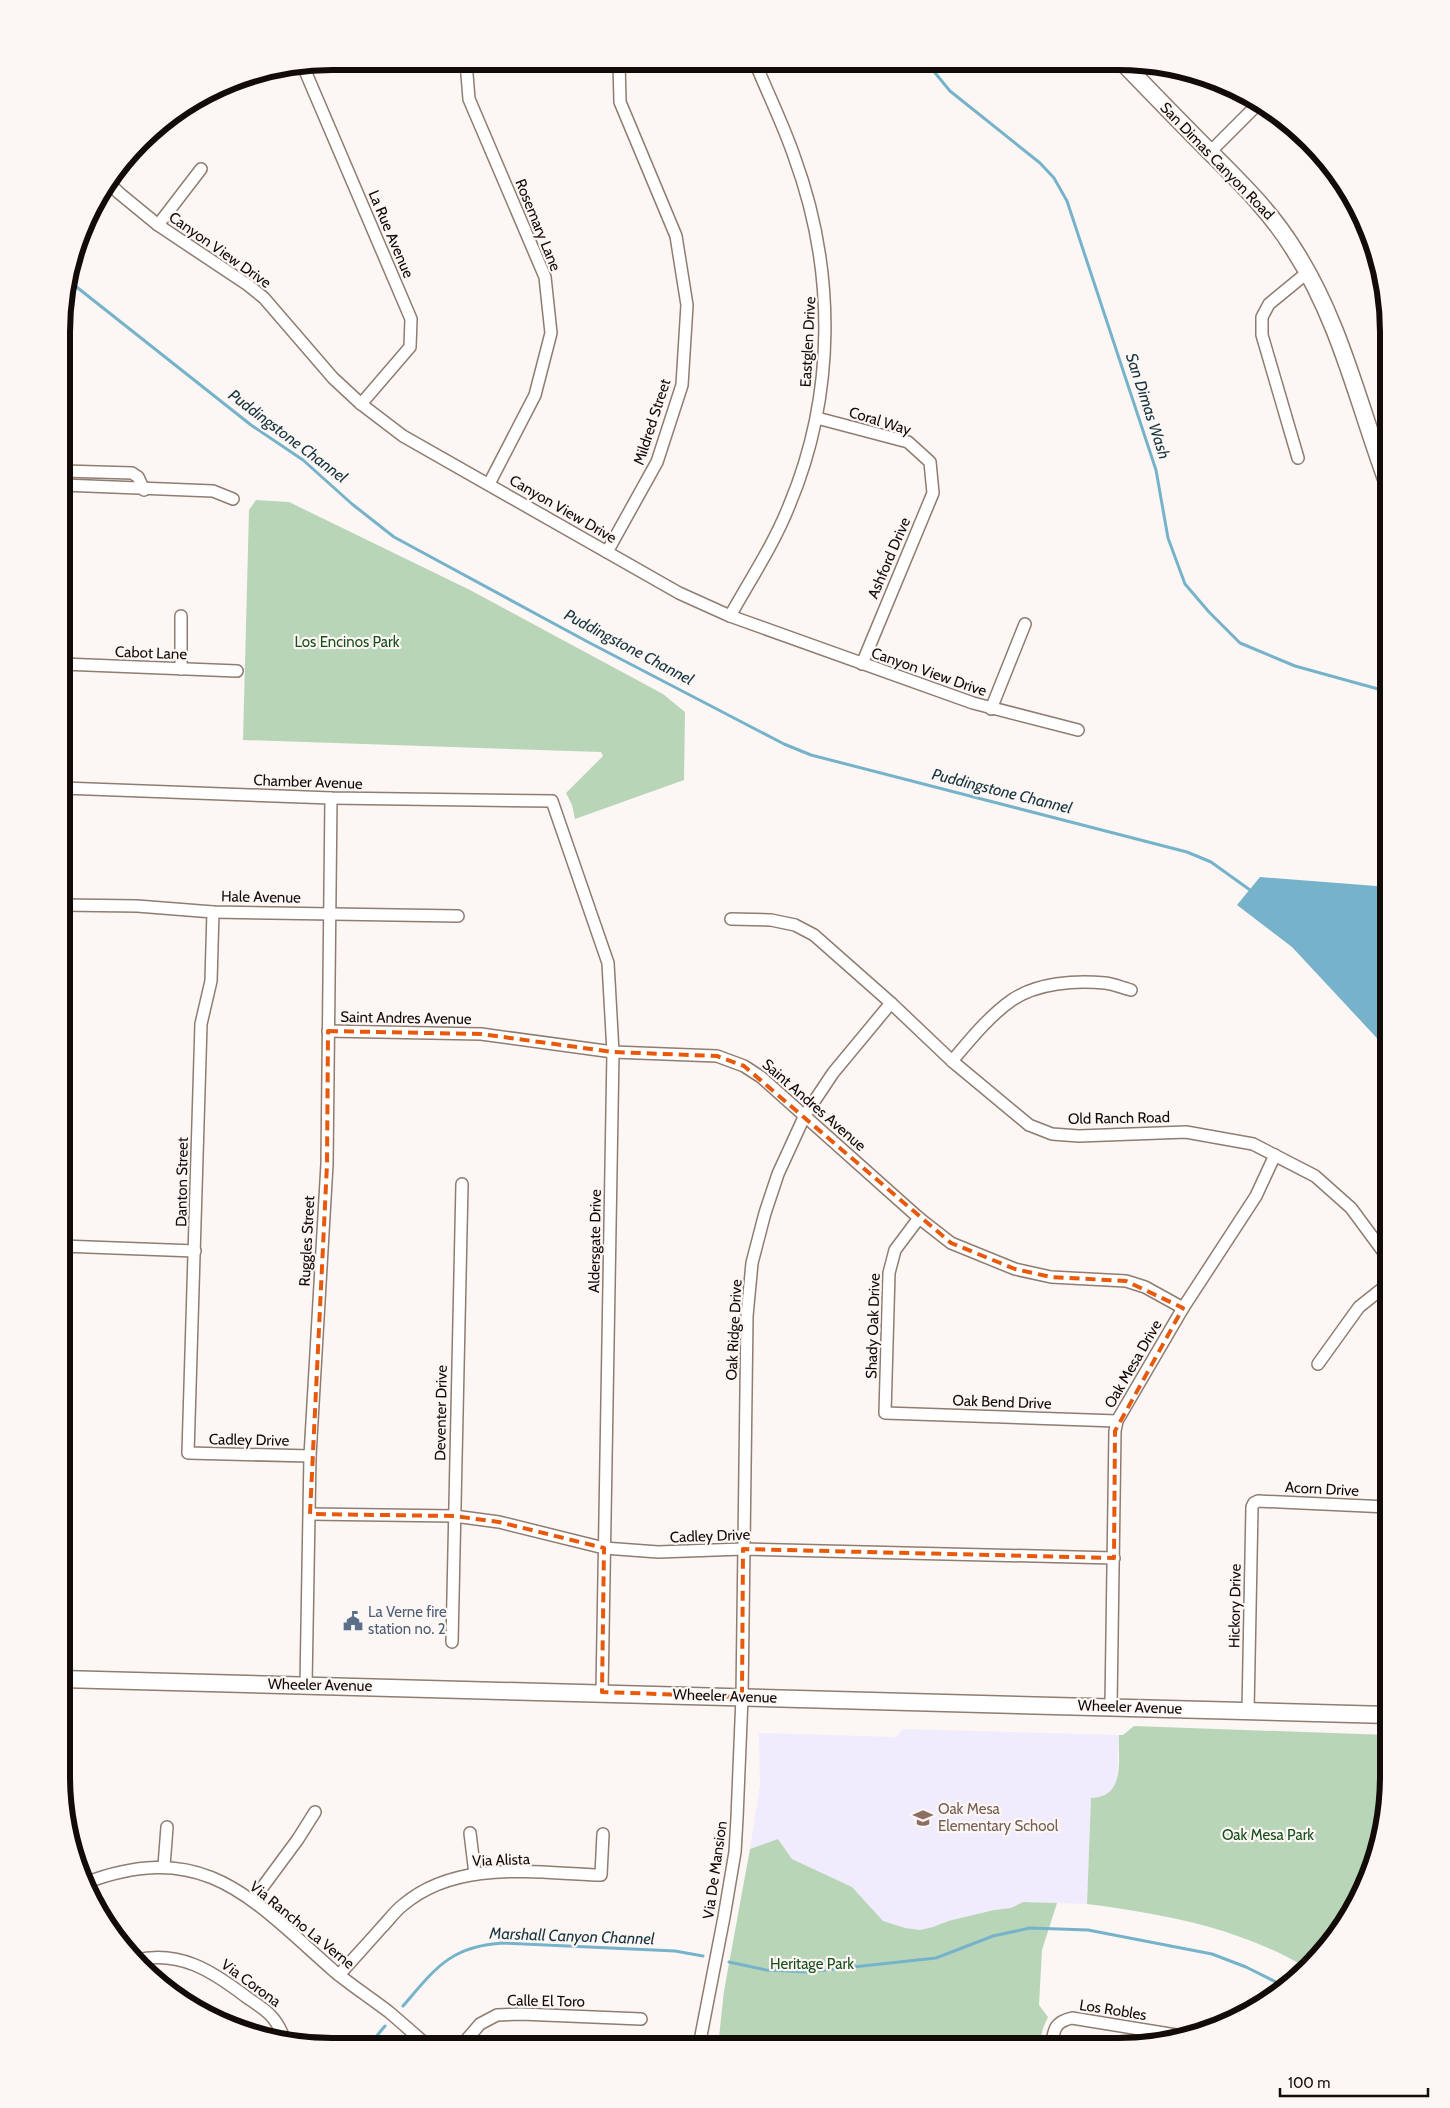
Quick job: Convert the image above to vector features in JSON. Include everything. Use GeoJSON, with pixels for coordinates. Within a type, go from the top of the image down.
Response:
{"type":"FeatureCollection","features":[{"type":"Feature","properties":{"kind":"main road","name":"San Dimas Canyon Road"},"geometry":{"type":"LineString","coordinates":[[1131,71],[1262,205],[1276,222],[1308,272],[1355,384],[1380,460]]}},
{"type":"Feature","properties":{"kind":"main road","name":"Wheeler Avenue"},"geometry":{"type":"LineString","coordinates":[[70,1679],[602,1692],[1380,1715]]}},
{"type":"Feature","properties":{"kind":"street","name":"Rosemary Lane"},"geometry":{"type":"LineString","coordinates":[[467,70],[469,99],[545,277],[551,334],[535,395],[489,484]]}},
{"type":"Feature","properties":{"kind":"street","name":"Mildred Street"},"geometry":{"type":"LineString","coordinates":[[607,552],[657,462],[674,410],[682,385],[687,305],[676,236],[620,102],[619,70]]}},
{"type":"Feature","properties":{"kind":"street","name":"Eastglen Drive"},"geometry":{"type":"LineString","coordinates":[[730,616],[778,531],[790,505],[805,462],[816,418],[824,373],[825,286],[820,248],[809,202],[794,156],[757,70]]}},
{"type":"Feature","properties":{"kind":"street","name":"La Rue Avenue"},"geometry":{"type":"LineString","coordinates":[[306,72],[411,319],[410,347],[361,404]]}},
{"type":"Feature","properties":{"kind":"street"},"geometry":{"type":"LineString","coordinates":[[1210,152],[1255,108]]}},
{"type":"Feature","properties":{"kind":"street"},"geometry":{"type":"LineString","coordinates":[[158,225],[201,169]]}},
{"type":"Feature","properties":{"kind":"street","name":"Canyon View Drive"},"geometry":{"type":"LineString","coordinates":[[113,187],[158,225],[264,298],[333,378],[361,404],[404,436],[679,593],[730,616],[991,709],[1078,730]]}},
{"type":"Feature","properties":{"kind":"street"},"geometry":{"type":"LineString","coordinates":[[1298,458],[1262,335],[1262,317],[1269,304],[1308,272]]}},
{"type":"Feature","properties":{"kind":"street","name":"Coral Way"},"geometry":{"type":"LineString","coordinates":[[816,418],[908,442],[930,462]]}},
{"type":"Feature","properties":{"kind":"street","name":"Ashford Drive"},"geometry":{"type":"LineString","coordinates":[[862,664],[933,493],[930,462]]}},
{"type":"Feature","properties":{"kind":"street"},"geometry":{"type":"LineString","coordinates":[[70,471],[132,473],[138,478],[144,490]]}},
{"type":"Feature","properties":{"kind":"street"},"geometry":{"type":"LineString","coordinates":[[70,485],[144,490],[213,491],[233,499]]}},
{"type":"Feature","properties":{"kind":"street"},"geometry":{"type":"LineString","coordinates":[[181,616],[181,669]]}},
{"type":"Feature","properties":{"kind":"street"},"geometry":{"type":"LineString","coordinates":[[991,709],[1025,624]]}},
{"type":"Feature","properties":{"kind":"street","name":"Cabot Lane"},"geometry":{"type":"LineString","coordinates":[[70,664],[237,671]]}},
{"type":"Feature","properties":{"kind":"street","name":"Chamber Avenue"},"geometry":{"type":"LineString","coordinates":[[70,788],[331,798],[552,800]]}},
{"type":"Feature","properties":{"kind":"street","name":"Ruggles Street"},"geometry":{"type":"LineString","coordinates":[[306,1685],[310,1456],[327,1164],[331,798]]}},
{"type":"Feature","properties":{"kind":"street","name":"Aldersgate Drive"},"geometry":{"type":"LineString","coordinates":[[552,800],[608,963],[613,1052],[602,1692]]}},
{"type":"Feature","properties":{"kind":"street","name":"Hale Avenue"},"geometry":{"type":"LineString","coordinates":[[70,905],[137,906],[213,912],[458,916]]}},
{"type":"Feature","properties":{"kind":"street","name":"Danton Street"},"geometry":{"type":"LineString","coordinates":[[188,1453],[201,1024],[212,981],[213,912]]}},
{"type":"Feature","properties":{"kind":"street","name":"Old Ranch Road"},"geometry":{"type":"LineString","coordinates":[[731,919],[771,920],[795,925],[814,935],[891,1003],[952,1061],[1028,1125],[1052,1134],[1079,1136],[1186,1132],[1253,1144],[1315,1176],[1351,1208],[1380,1247]]}},
{"type":"Feature","properties":{"kind":"street"},"geometry":{"type":"LineString","coordinates":[[952,1061],[996,1014],[1012,1000],[1034,989],[1068,983],[1106,983],[1131,990]]}},
{"type":"Feature","properties":{"kind":"street","name":"Oak Ridge Drive"},"geometry":{"type":"LineString","coordinates":[[742,1696],[747,1316],[752,1263],[765,1213],[778,1174],[805,1115],[833,1073],[891,1003]]}},
{"type":"Feature","properties":{"kind":"street","name":"Saint Andres Avenue"},"geometry":{"type":"LineString","coordinates":[[328,1031],[481,1034],[613,1052],[716,1056],[744,1066],[761,1077],[919,1218],[951,1243],[1015,1269],[1051,1277],[1126,1281],[1145,1287],[1183,1308]]}},
{"type":"Feature","properties":{"kind":"street","name":"Oak Mesa Drive"},"geometry":{"type":"LineString","coordinates":[[1111,1706],[1116,1431],[1118,1421],[1183,1308],[1256,1196],[1275,1155]]}},
{"type":"Feature","properties":{"kind":"street","name":"Deventer Drive"},"geometry":{"type":"LineString","coordinates":[[452,1642],[462,1184]]}},
{"type":"Feature","properties":{"kind":"street","name":"Shady Oak Drive"},"geometry":{"type":"LineString","coordinates":[[885,1413],[889,1273],[895,1250],[919,1218]]}},
{"type":"Feature","properties":{"kind":"street"},"geometry":{"type":"LineString","coordinates":[[70,1246],[195,1251]]}},
{"type":"Feature","properties":{"kind":"street"},"geometry":{"type":"LineString","coordinates":[[1318,1364],[1358,1307],[1380,1290]]}},
{"type":"Feature","properties":{"kind":"street","name":"Oak Bend Drive"},"geometry":{"type":"LineString","coordinates":[[885,1413],[1118,1421]]}},
{"type":"Feature","properties":{"kind":"street","name":"Cadley Drive"},"geometry":{"type":"LineString","coordinates":[[188,1453],[310,1456]]}},
{"type":"Feature","properties":{"kind":"street","name":"Acorn Drive"},"geometry":{"type":"LineString","coordinates":[[1254,1503],[1258,1501],[1380,1507]]}},
{"type":"Feature","properties":{"kind":"street","name":"Hickory Drive"},"geometry":{"type":"LineString","coordinates":[[1248,1711],[1252,1507],[1254,1503]]}},
{"type":"Feature","properties":{"kind":"street","name":"Cadley Drive"},"geometry":{"type":"LineString","coordinates":[[310,1514],[454,1516],[499,1522],[604,1548],[658,1552],[743,1549],[1114,1558]]}},
{"type":"Feature","properties":{"kind":"street","name":"Via De Mansion"},"geometry":{"type":"LineString","coordinates":[[701,2038],[735,1852],[742,1696]]}},
{"type":"Feature","properties":{"kind":"street"},"geometry":{"type":"LineString","coordinates":[[253,1900],[298,1839],[314,1812]]}},
{"type":"Feature","properties":{"kind":"street"},"geometry":{"type":"LineString","coordinates":[[164,1866],[168,1827]]}},
{"type":"Feature","properties":{"kind":"street"},"geometry":{"type":"LineString","coordinates":[[470,1833],[476,1874]]}},
{"type":"Feature","properties":{"kind":"street","name":"Via Alista"},"geometry":{"type":"LineString","coordinates":[[339,1975],[402,1906],[423,1890],[446,1881],[476,1874],[498,1872],[601,1875],[603,1834]]}},
{"type":"Feature","properties":{"kind":"street","name":"Via Rancho La Verne"},"geometry":{"type":"LineString","coordinates":[[92,1881],[136,1868],[164,1866],[210,1876],[253,1900],[339,1975],[390,2013],[419,2038]]}},
{"type":"Feature","properties":{"kind":"street","name":"Via Corona"},"geometry":{"type":"LineString","coordinates":[[145,1959],[166,1958],[190,1963],[213,1972],[275,2018],[280,2033]]}},
{"type":"Feature","properties":{"kind":"street","name":"Calle El Toro"},"geometry":{"type":"LineString","coordinates":[[468,2038],[480,2024],[497,2015],[521,2014],[642,2020]]}},
{"type":"Feature","properties":{"kind":"street","name":"Los Robles"},"geometry":{"type":"LineString","coordinates":[[1053,2038],[1055,2028],[1059,2022],[1072,2018],[1164,2034]]}},
{"type":"Feature","properties":{"kind":"highlighted area"},"geometry":{"type":"Polygon","coordinates":[[[328,1031],[481,1034],[613,1052],[717,1056],[744,1066],[951,1243],[1015,1269],[1051,1277],[1126,1281],[1183,1308],[1115,1431],[1114,1558],[743,1549],[742,1697],[602,1692],[604,1548],[499,1522],[454,1516],[310,1514],[327,1164],[328,1031]]]}},
{"type":"Feature","properties":{"kind":"shaded area","name":"Oak Mesa Elementary School"},"geometry":{"type":"Polygon","coordinates":[[[903,1729],[1119,1735],[1117,1783],[1105,1797],[1091,1799],[1087,1904],[1023,1902],[1011,1908],[948,1921],[920,1930],[905,1928],[883,1922],[852,1887],[792,1859],[778,1839],[750,1849],[760,1785],[759,1733],[896,1737],[903,1729]]]}},
{"type":"Feature","properties":{"kind":"green space","name":"Los Encinos Park"},"geometry":{"type":"Polygon","coordinates":[[[256,500],[289,502],[470,590],[663,694],[685,712],[684,780],[575,819],[572,805],[566,793],[603,756],[601,752],[243,740],[249,510],[256,500]]]}},
{"type":"Feature","properties":{"kind":"green space","name":"Oak Mesa Park"},"geometry":{"type":"Polygon","coordinates":[[[1134,1726],[1380,1735],[1378,1810],[1366,1860],[1353,1892],[1336,1922],[1315,1949],[1300,1964],[1255,1943],[1201,1925],[1173,1918],[1087,1904],[1091,1798],[1102,1796],[1110,1791],[1115,1784],[1119,1766],[1119,1735],[1123,1735],[1134,1726]]]}},
{"type":"Feature","properties":{"kind":"green space","name":"Heritage Park"},"geometry":{"type":"Polygon","coordinates":[[[778,1839],[792,1859],[852,1887],[883,1921],[905,1928],[920,1930],[948,1921],[1011,1908],[1023,1902],[1057,1903],[1042,1950],[1039,2005],[1048,2017],[1041,2038],[719,2038],[724,1991],[750,1849],[778,1839]]]}},
{"type":"Feature","properties":{"kind":"water"},"geometry":{"type":"Polygon","coordinates":[[[1260,877],[1380,886],[1380,1041],[1292,947],[1237,905],[1260,877]]]}},
{"type":"Feature","properties":{"kind":"waterway","name":"San Dimas Wash"},"geometry":{"type":"LineString","coordinates":[[933,70],[950,91],[1040,163],[1054,178],[1067,201],[1156,470],[1168,538],[1185,584],[1209,612],[1240,643],[1295,666],[1380,690]]}},
{"type":"Feature","properties":{"kind":"waterway","name":"Puddingstone Channel"},"geometry":{"type":"LineString","coordinates":[[74,285],[251,425],[303,460],[352,504],[394,537],[588,642],[784,744],[811,755],[1187,852],[1211,862],[1250,890]]}},
{"type":"Feature","properties":{"kind":"waterway","name":"Marshall Canyon Channel"},"geometry":{"type":"LineString","coordinates":[[729,1962],[766,1970],[807,1972],[936,1958],[993,1936],[1030,1928],[1088,1930],[1212,1954],[1246,1967],[1278,1983]]}},
{"type":"Feature","properties":{"kind":"waterway","name":"Marshall Canyon Channel"},"geometry":{"type":"LineString","coordinates":[[403,2006],[445,1962],[457,1954],[485,1945],[503,1943],[675,1951],[703,1956]]}},
{"type":"Feature","properties":{"kind":"waterway","name":"Marshall Canyon Channel"},"geometry":{"type":"LineString","coordinates":[[375,2038],[385,2026]]}},
{"type":"Feature","properties":{"kind":"place","name":"La Verne fire station no. 2"},"geometry":{"type":"Point","coordinates":[353,1621]}},
{"type":"Feature","properties":{"kind":"place","name":"Oak Mesa Elementary School"},"geometry":{"type":"Point","coordinates":[923,1818]}}]}
